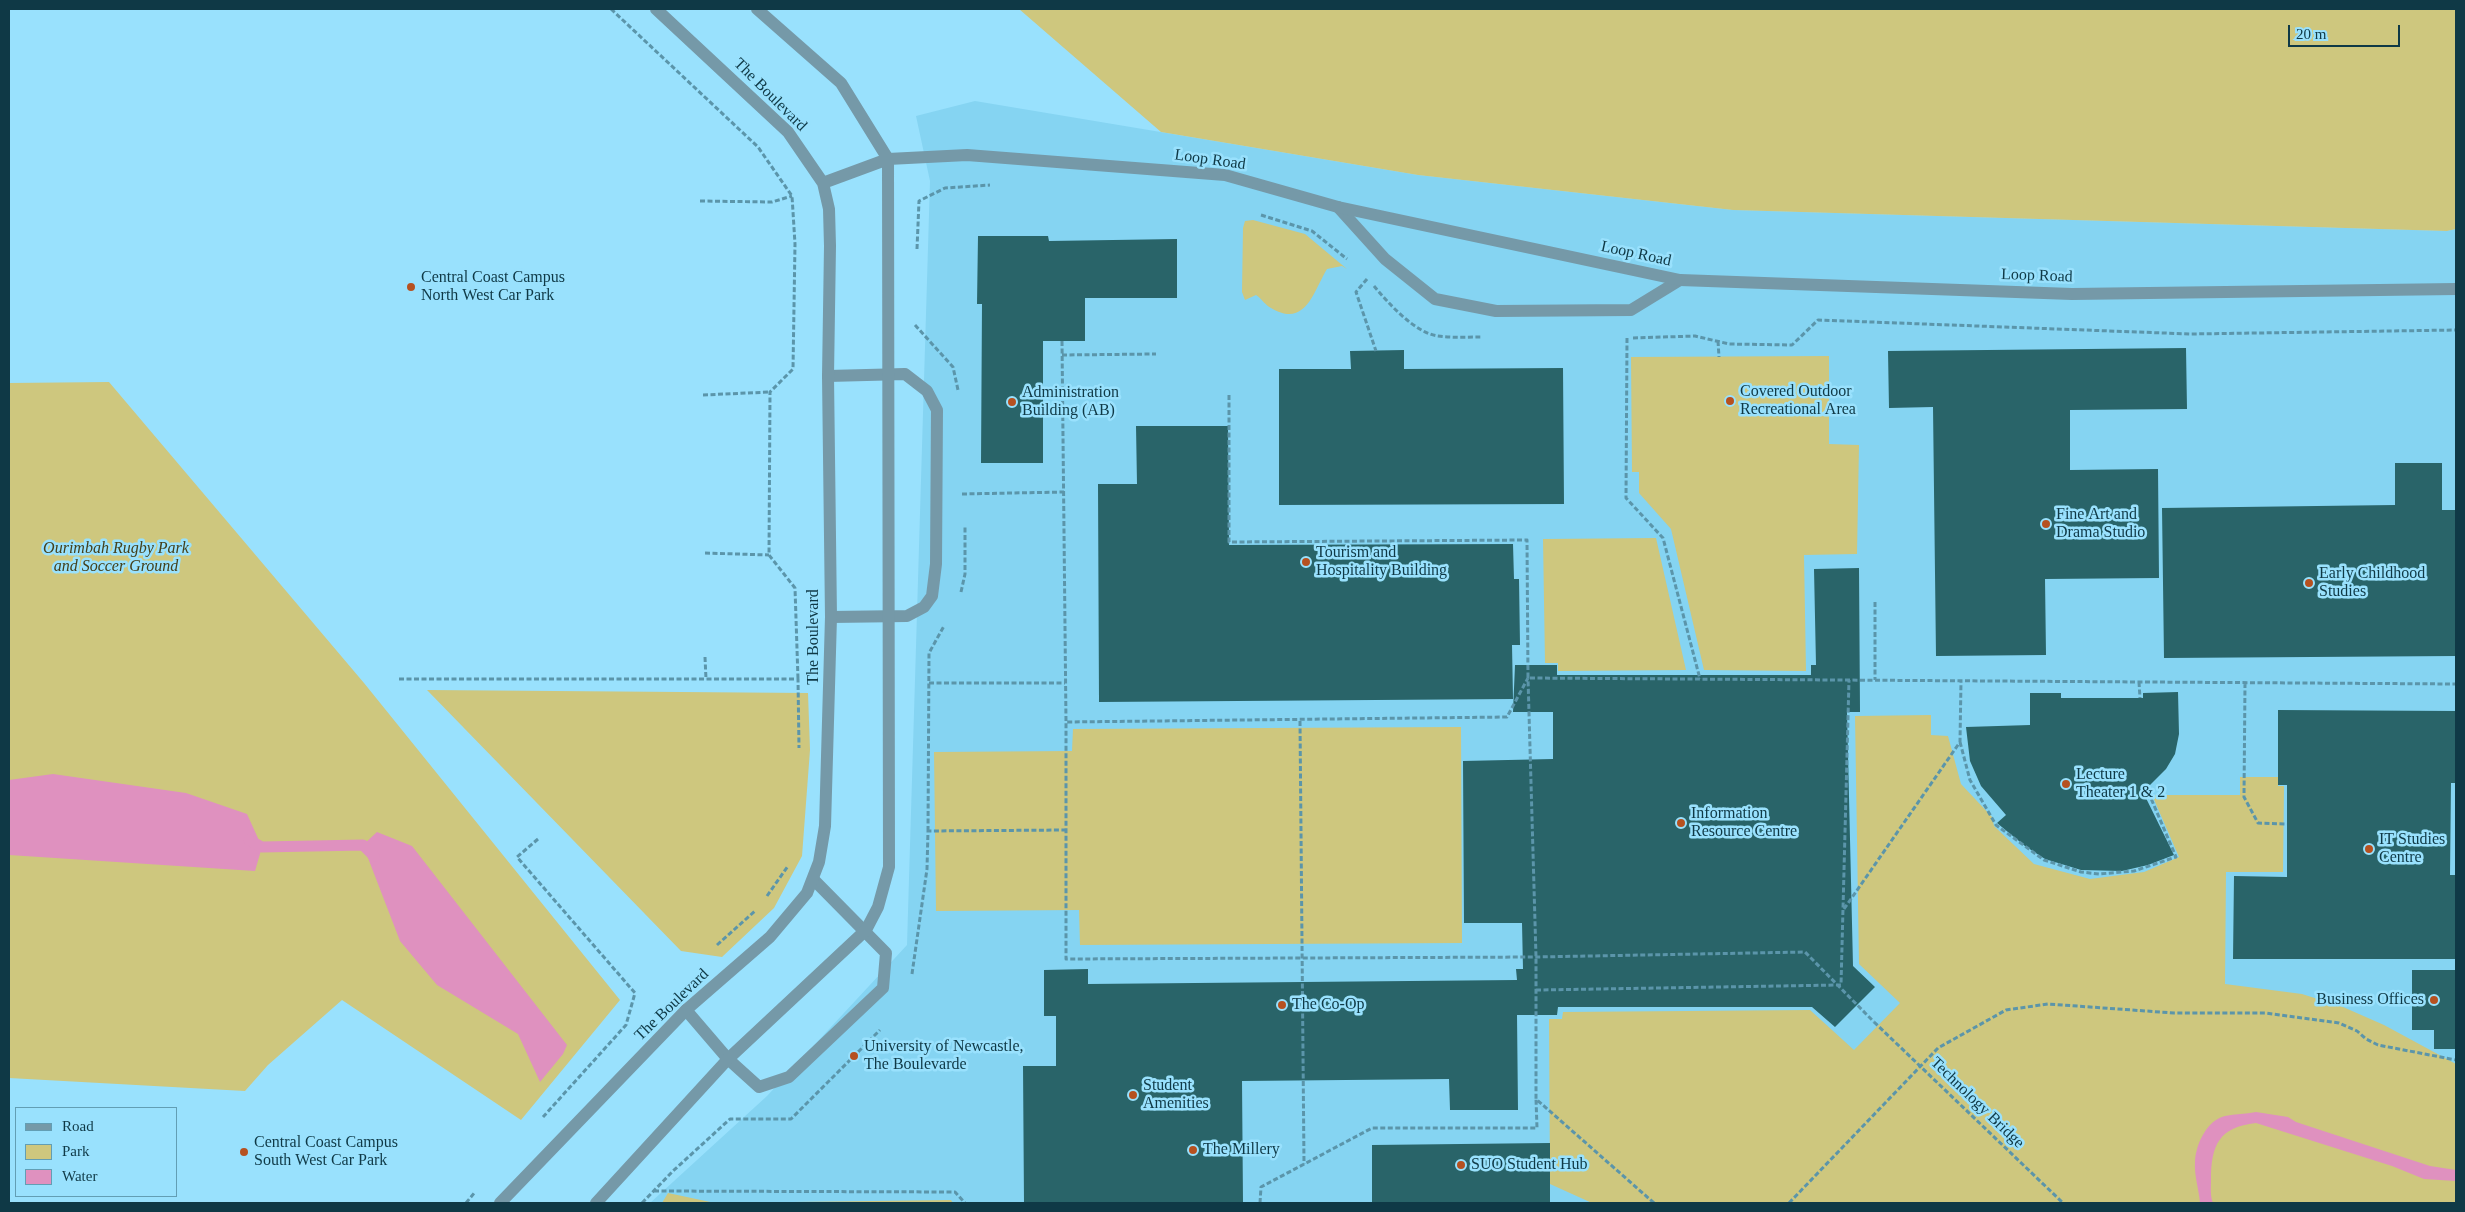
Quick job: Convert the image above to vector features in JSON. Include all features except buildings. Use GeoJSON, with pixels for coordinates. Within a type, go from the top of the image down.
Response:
{"type":"FeatureCollection","features":[{"type":"Feature","properties":{"kind":"street","name":"The Boulevard"},"geometry":{"type":"LineString","coordinates":[[500,1203],[686,1010],[770,937],[807,893],[813,879],[825,826],[831,617],[828,376],[830,246],[828,209],[823,183],[788,132],[656,9]]}},
{"type":"Feature","properties":{"kind":"street"},"geometry":{"type":"LineString","coordinates":[[596,1203],[728,1059],[866,930],[878,907],[888,867],[890,374],[888,158],[841,83],[757,9]]}},
{"type":"Feature","properties":{"kind":"street","name":"Loop Road"},"geometry":{"type":"LineString","coordinates":[[823,183],[888,158],[967,155],[1225,175],[1338,207],[1680,280],[2072,294],[2456,290]]}},
{"type":"Feature","properties":{"kind":"street"},"geometry":{"type":"LineString","coordinates":[[1338,207],[1385,259],[1435,299],[1444,301],[1496,312],[1631,310],[1680,280]]}},
{"type":"Feature","properties":{"kind":"street"},"geometry":{"type":"LineString","coordinates":[[828,376],[905,374],[927,391],[936,410],[936,564],[932,596],[924,607],[907,616],[831,617]]}},
{"type":"Feature","properties":{"kind":"street"},"geometry":{"type":"LineString","coordinates":[[686,1010],[728,1059],[759,1087],[789,1078],[883,988],[886,953],[866,930],[813,879]]}},
{"type":"Feature","properties":{"kind":"path"},"geometry":{"type":"LineString","coordinates":[[611,9],[758,147],[792,196],[795,244],[792,369],[770,392],[769,555],[795,588],[799,754]]}},
{"type":"Feature","properties":{"kind":"path"},"geometry":{"type":"LineString","coordinates":[[916,254],[919,201],[945,188],[996,185]]}},
{"type":"Feature","properties":{"kind":"path"},"geometry":{"type":"LineString","coordinates":[[700,201],[772,202],[792,196]]}},
{"type":"Feature","properties":{"kind":"path"},"geometry":{"type":"LineString","coordinates":[[1260,215],[1312,231],[1351,262]]}},
{"type":"Feature","properties":{"kind":"path"},"geometry":{"type":"LineString","coordinates":[[1362,273],[1393,308],[1412,324],[1436,336],[1484,337]]}},
{"type":"Feature","properties":{"kind":"path"},"geometry":{"type":"LineString","coordinates":[[1367,278],[1356,292],[1376,351]]}},
{"type":"Feature","properties":{"kind":"path"},"geometry":{"type":"LineString","coordinates":[[915,316],[915,326],[953,367],[959,394]]}},
{"type":"Feature","properties":{"kind":"path"},"geometry":{"type":"LineString","coordinates":[[1617,338],[1695,336],[1729,344],[1792,345],[1818,320],[2190,334],[2456,330]]}},
{"type":"Feature","properties":{"kind":"path"},"geometry":{"type":"LineString","coordinates":[[1627,338],[1626,498],[1663,538],[1700,679]]}},
{"type":"Feature","properties":{"kind":"path"},"geometry":{"type":"LineString","coordinates":[[1062,341],[1066,722],[1300,721],[1507,717],[1528,678]]}},
{"type":"Feature","properties":{"kind":"path"},"geometry":{"type":"LineString","coordinates":[[1718,341],[1719,357]]}},
{"type":"Feature","properties":{"kind":"path"},"geometry":{"type":"LineString","coordinates":[[1062,355],[1156,354]]}},
{"type":"Feature","properties":{"kind":"path"},"geometry":{"type":"LineString","coordinates":[[703,395],[770,392]]}},
{"type":"Feature","properties":{"kind":"path"},"geometry":{"type":"LineString","coordinates":[[1229,395],[1229,542],[1527,540],[1528,678],[1536,957],[1537,1128],[1372,1128],[1261,1187],[1260,1203]]}},
{"type":"Feature","properties":{"kind":"path"},"geometry":{"type":"LineString","coordinates":[[964,485],[965,500]]}},
{"type":"Feature","properties":{"kind":"path"},"geometry":{"type":"LineString","coordinates":[[936,496],[1064,492]]}},
{"type":"Feature","properties":{"kind":"path"},"geometry":{"type":"LineString","coordinates":[[960,599],[965,574],[965,516]]}},
{"type":"Feature","properties":{"kind":"path"},"geometry":{"type":"LineString","coordinates":[[705,553],[769,555]]}},
{"type":"Feature","properties":{"kind":"path"},"geometry":{"type":"LineString","coordinates":[[1875,602],[1875,680]]}},
{"type":"Feature","properties":{"kind":"path"},"geometry":{"type":"LineString","coordinates":[[928,831],[929,653],[946,622]]}},
{"type":"Feature","properties":{"kind":"path"},"geometry":{"type":"LineString","coordinates":[[705,656],[706,679]]}},
{"type":"Feature","properties":{"kind":"path"},"geometry":{"type":"LineString","coordinates":[[1528,678],[2456,684]]}},
{"type":"Feature","properties":{"kind":"path"},"geometry":{"type":"LineString","coordinates":[[399,679],[798,679]]}},
{"type":"Feature","properties":{"kind":"path"},"geometry":{"type":"LineString","coordinates":[[1536,990],[1841,985],[1849,680]]}},
{"type":"Feature","properties":{"kind":"path"},"geometry":{"type":"LineString","coordinates":[[1961,681],[1960,742],[1970,780],[1996,825],[2044,860],[2081,872],[2120,874],[2149,867],[2176,857],[2146,789]]}},
{"type":"Feature","properties":{"kind":"path"},"geometry":{"type":"LineString","coordinates":[[2139,682],[2140,698]]}},
{"type":"Feature","properties":{"kind":"path"},"geometry":{"type":"LineString","coordinates":[[929,683],[1065,683]]}},
{"type":"Feature","properties":{"kind":"path"},"geometry":{"type":"LineString","coordinates":[[2245,683],[2244,797],[2258,823],[2287,824]]}},
{"type":"Feature","properties":{"kind":"path"},"geometry":{"type":"LineString","coordinates":[[1300,721],[1304,1164]]}},
{"type":"Feature","properties":{"kind":"path","name":"Technology Bridge"},"geometry":{"type":"LineString","coordinates":[[1066,722],[1066,959],[1536,957],[1805,952],[1874,1022],[2063,1203]]}},
{"type":"Feature","properties":{"kind":"path"},"geometry":{"type":"LineString","coordinates":[[1843,911],[1960,742]]}},
{"type":"Feature","properties":{"kind":"path"},"geometry":{"type":"LineString","coordinates":[[538,839],[516,857],[635,993],[626,1025],[542,1119]]}},
{"type":"Feature","properties":{"kind":"path"},"geometry":{"type":"LineString","coordinates":[[714,948],[762,905],[790,863]]}},
{"type":"Feature","properties":{"kind":"path"},"geometry":{"type":"LineString","coordinates":[[1790,1203],[1938,1048],[2006,1010],[2048,1004],[2174,1013],[2265,1013],[2339,1023],[2378,1044],[2456,1060]]}},
{"type":"Feature","properties":{"kind":"path"},"geometry":{"type":"LineString","coordinates":[[1536,1099],[1654,1203]]}},
{"type":"Feature","properties":{"kind":"path"},"geometry":{"type":"LineString","coordinates":[[466,1203],[482,1185]]}},
{"type":"Feature","properties":{"kind":"path"},"geometry":{"type":"LineString","coordinates":[[654,1191],[955,1192],[965,1203]]}},
{"type":"Feature","properties":{"kind":"shaded area"},"geometry":{"type":"Polygon","coordinates":[[[975,101],[1418,175],[1733,210],[2447,231],[2456,229],[2456,1203],[650,1203],[767,1096],[907,945],[930,181],[916,116],[975,101]]]}},
{"type":"Feature","properties":{"kind":"green space"},"geometry":{"type":"Polygon","coordinates":[[[1019,9],[2456,9],[2456,229],[2447,231],[1733,210],[1418,175],[1161,132],[1019,9]]]}},
{"type":"Feature","properties":{"kind":"green space"},"geometry":{"type":"Polygon","coordinates":[[[1253,220],[1305,234],[1347,269],[1342,266],[1327,269],[1307,304],[1293,314],[1283,313],[1271,308],[1256,295],[1245,300],[1242,292],[1243,228],[1245,221],[1253,220]]]}},
{"type":"Feature","properties":{"kind":"green space"},"geometry":{"type":"Polygon","coordinates":[[[1829,356],[1829,444],[1859,445],[1857,554],[1804,555],[1806,671],[1704,670],[1671,529],[1639,493],[1639,472],[1632,472],[1631,357],[1829,356]]]}},
{"type":"Feature","properties":{"kind":"green space","name":"Ourimbah Rugby Park and Soccer Ground"},"geometry":{"type":"Polygon","coordinates":[[[109,382],[364,683],[620,1000],[521,1120],[342,1000],[268,1065],[245,1091],[9,1078],[9,383],[109,382]]]}},
{"type":"Feature","properties":{"kind":"green space"},"geometry":{"type":"Polygon","coordinates":[[[1656,538],[1686,670],[1558,671],[1558,663],[1545,663],[1543,539],[1656,538]]]}},
{"type":"Feature","properties":{"kind":"green space"},"geometry":{"type":"Polygon","coordinates":[[[427,690],[808,693],[810,750],[802,856],[774,908],[722,957],[681,951],[427,690]]]}},
{"type":"Feature","properties":{"kind":"green space"},"geometry":{"type":"Polygon","coordinates":[[[1931,715],[1931,735],[1948,736],[1961,784],[1992,817],[1994,826],[2034,864],[2090,879],[2144,872],[2179,857],[2152,795],[2240,795],[2240,777],[2278,777],[2278,786],[2284,786],[2283,872],[2226,872],[2225,984],[2302,994],[2343,1007],[2384,1025],[2456,1064],[2456,1203],[1592,1203],[1550,1184],[1549,1019],[1562,1019],[1563,1012],[1810,1010],[1854,1050],[1900,1003],[1859,964],[1855,716],[1931,715]]]}},
{"type":"Feature","properties":{"kind":"green space"},"geometry":{"type":"Polygon","coordinates":[[[1461,727],[1462,943],[1080,945],[1079,910],[936,911],[934,752],[1072,751],[1073,729],[1461,727]]]}},
{"type":"Feature","properties":{"kind":"green space"},"geometry":{"type":"Polygon","coordinates":[[[668,1193],[715,1203],[662,1203],[668,1193]]]}},
{"type":"Feature","properties":{"kind":"green space"},"geometry":{"type":"Polygon","coordinates":[[[951,1200],[953,1203],[715,1203],[951,1200]]]}},
{"type":"Feature","properties":{"kind":"water"},"geometry":{"type":"Polygon","coordinates":[[[53,774],[186,793],[247,814],[262,847],[255,871],[9,855],[9,780],[53,774]]]}},
{"type":"Feature","properties":{"kind":"water"},"geometry":{"type":"Polygon","coordinates":[[[377,832],[412,846],[567,1045],[563,1054],[540,1082],[518,1034],[437,985],[400,941],[363,845],[377,832]]]}},
{"type":"Feature","properties":{"kind":"water"},"geometry":{"type":"Polygon","coordinates":[[[2256,1112],[2288,1117],[2296,1122],[2430,1166],[2456,1170],[2456,1181],[2424,1179],[2392,1166],[2256,1123],[2233,1129],[2220,1140],[2215,1148],[2211,1168],[2211,1197],[2213,1203],[2200,1203],[2195,1161],[2200,1140],[2213,1122],[2219,1118],[2256,1112]]]}},
{"type":"Feature","properties":{"kind":"waterway"},"geometry":{"type":"LineString","coordinates":[[249,840],[262,847],[363,845],[374,856]]}},
{"type":"Feature","properties":{"kind":"place","name":"Central Coast Campus North West Car Park"},"geometry":{"type":"Point","coordinates":[411,287]}},
{"type":"Feature","properties":{"kind":"place","name":"Covered Outdoor Recreational Area"},"geometry":{"type":"Point","coordinates":[1730,401]}},
{"type":"Feature","properties":{"kind":"place","name":"Administration Building (AB)"},"geometry":{"type":"Point","coordinates":[1012,402]}},
{"type":"Feature","properties":{"kind":"place","name":"Fine Art and Drama Studio"},"geometry":{"type":"Point","coordinates":[2046,524]}},
{"type":"Feature","properties":{"kind":"place","name":"Tourism and Hospitality Building"},"geometry":{"type":"Point","coordinates":[1306,562]}},
{"type":"Feature","properties":{"kind":"place","name":"Early Childhood Studies"},"geometry":{"type":"Point","coordinates":[2309,583]}},
{"type":"Feature","properties":{"kind":"place","name":"Lecture Theater 1 & 2"},"geometry":{"type":"Point","coordinates":[2066,784]}},
{"type":"Feature","properties":{"kind":"place","name":"Information Resource Centre"},"geometry":{"type":"Point","coordinates":[1681,823]}},
{"type":"Feature","properties":{"kind":"place","name":"IT Studies Centre"},"geometry":{"type":"Point","coordinates":[2369,849]}},
{"type":"Feature","properties":{"kind":"place","name":"Business Offices"},"geometry":{"type":"Point","coordinates":[2434,1000]}},
{"type":"Feature","properties":{"kind":"place","name":"The Co-Op"},"geometry":{"type":"Point","coordinates":[1282,1005]}},
{"type":"Feature","properties":{"kind":"place","name":"University of Newcastle, The Boulevarde"},"geometry":{"type":"Point","coordinates":[854,1056]}},
{"type":"Feature","properties":{"kind":"place","name":"Student Amenities"},"geometry":{"type":"Point","coordinates":[1133,1095]}},
{"type":"Feature","properties":{"kind":"place","name":"The Millery"},"geometry":{"type":"Point","coordinates":[1193,1150]}},
{"type":"Feature","properties":{"kind":"place","name":"Central Coast Campus South West Car Park"},"geometry":{"type":"Point","coordinates":[244,1152]}},
{"type":"Feature","properties":{"kind":"place","name":"SUO Student Hub"},"geometry":{"type":"Point","coordinates":[1461,1165]}}]}
